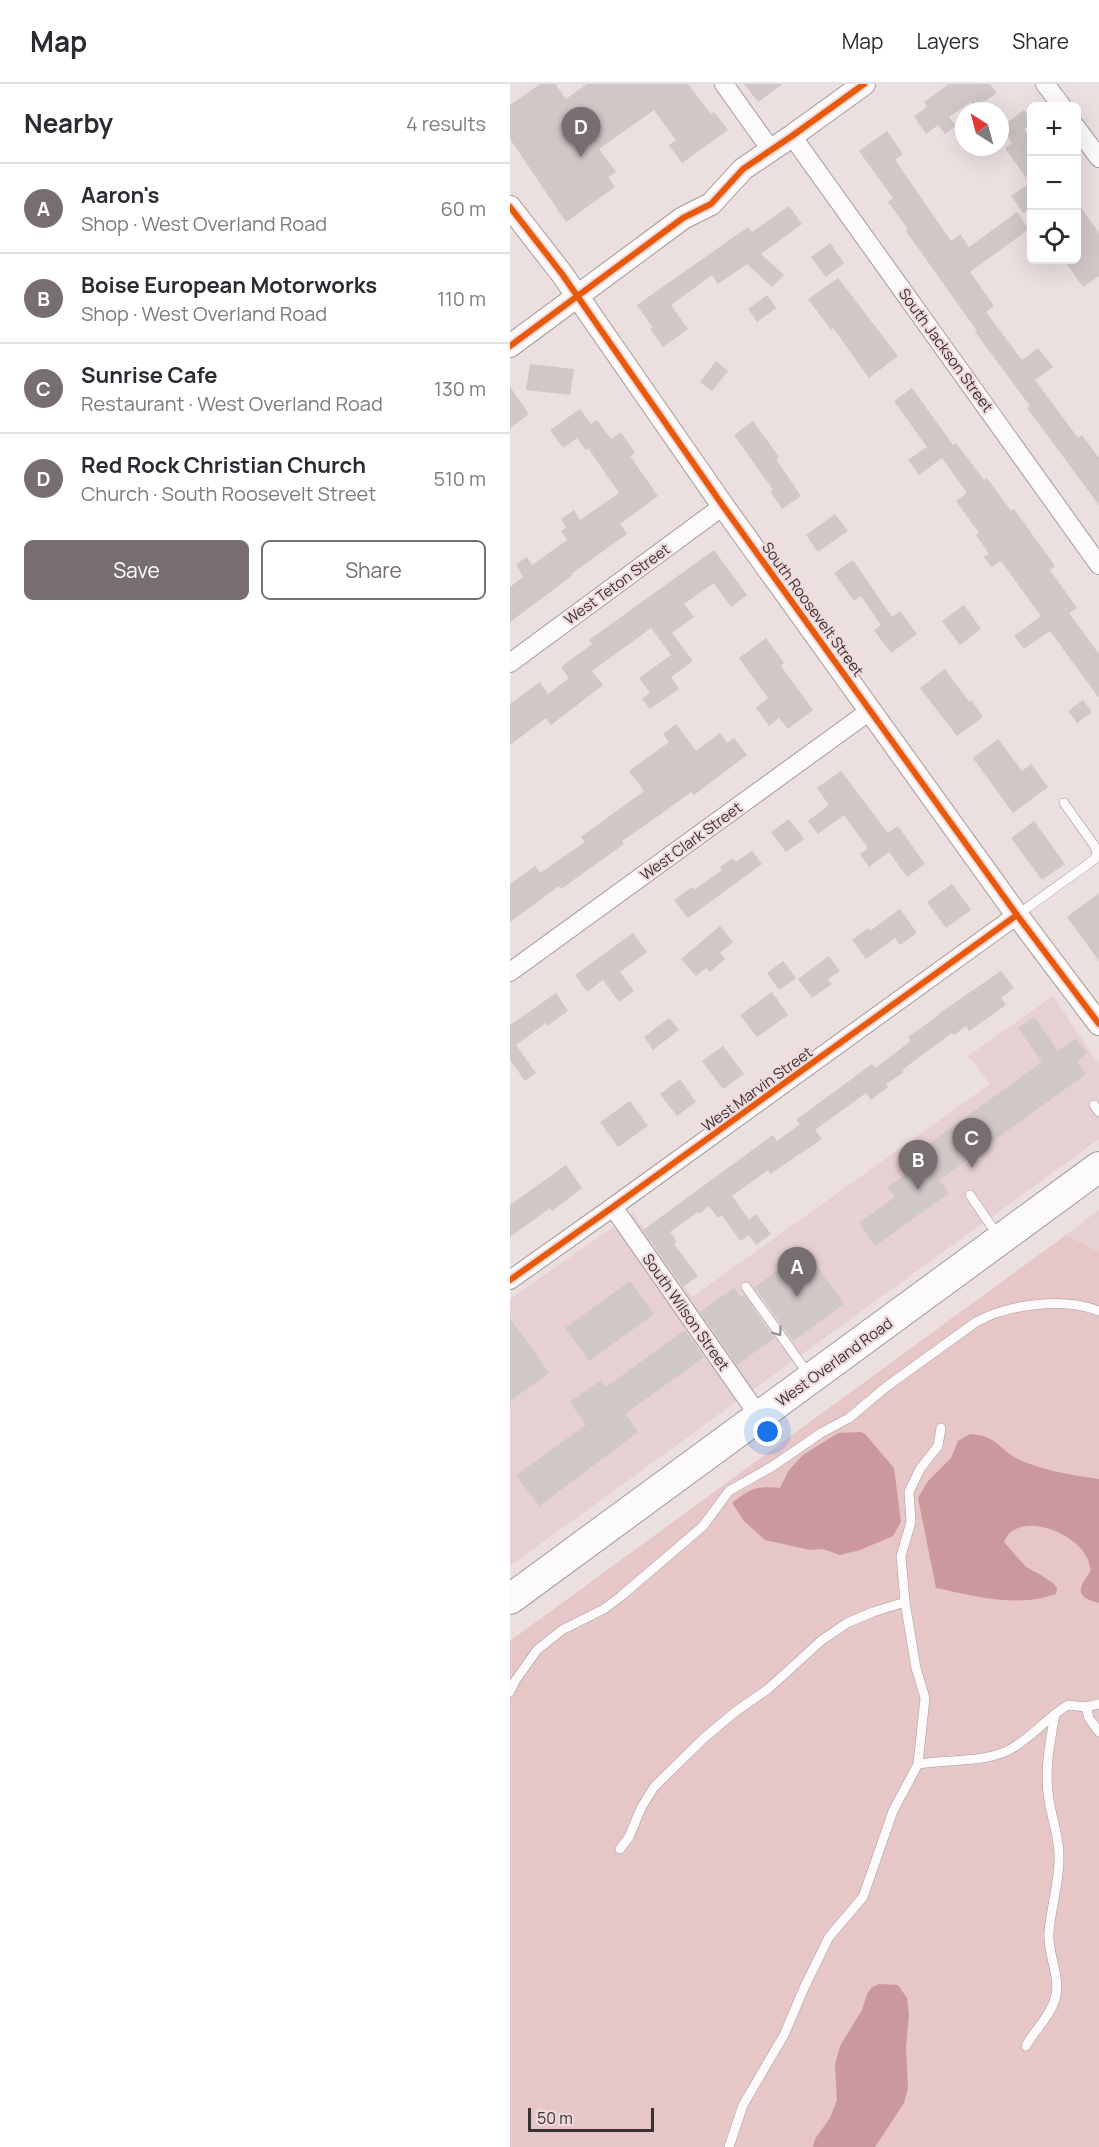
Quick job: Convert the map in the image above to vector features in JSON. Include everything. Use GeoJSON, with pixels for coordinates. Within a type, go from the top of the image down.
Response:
{"type":"FeatureCollection","features":[{"type":"Feature","properties":{"kind":"main road","name":"West Overland Road"},"geometry":{"type":"LineString","coordinates":[[510,1599],[1099,1167]]}},
{"type":"Feature","properties":{"kind":"street"},"geometry":{"type":"LineString","coordinates":[[724,84],[771,150]]}},
{"type":"Feature","properties":{"kind":"street"},"geometry":{"type":"LineString","coordinates":[[510,346],[683,218],[711,204],[743,169],[864,84]]}},
{"type":"Feature","properties":{"kind":"street"},"geometry":{"type":"LineString","coordinates":[[1046,84],[1059,102]]}},
{"type":"Feature","properties":{"kind":"street"},"geometry":{"type":"LineString","coordinates":[[1081,133],[1099,158]]}},
{"type":"Feature","properties":{"kind":"street","name":"South Jackson Street"},"geometry":{"type":"LineString","coordinates":[[792,136],[1099,565]]}},
{"type":"Feature","properties":{"kind":"street","name":"South Roosevelt Street"},"geometry":{"type":"LineString","coordinates":[[510,207],[577,296],[723,506],[1017,915],[1099,1024]]}},
{"type":"Feature","properties":{"kind":"street","name":"West Teton Street"},"geometry":{"type":"LineString","coordinates":[[510,663],[723,506]]}},
{"type":"Feature","properties":{"kind":"street","name":"West Clark Street"},"geometry":{"type":"LineString","coordinates":[[510,972],[871,710]]}},
{"type":"Feature","properties":{"kind":"street","name":"West Marvin Street"},"geometry":{"type":"LineString","coordinates":[[510,1280],[1017,915]]}},
{"type":"Feature","properties":{"kind":"street","name":"South Wilson Street"},"geometry":{"type":"LineString","coordinates":[[613,1207],[759,1416]]}},
{"type":"Feature","properties":{"kind":"lane"},"geometry":{"type":"LineString","coordinates":[[1017,915],[1095,859],[1097,852],[1094,845],[1064,803]]}},
{"type":"Feature","properties":{"kind":"lane"},"geometry":{"type":"LineString","coordinates":[[970,1195],[1000,1239]]}},
{"type":"Feature","properties":{"kind":"lane"},"geometry":{"type":"LineString","coordinates":[[746,1287],[811,1378]]}},
{"type":"Feature","properties":{"kind":"lane"},"geometry":{"type":"LineString","coordinates":[[510,1692],[537,1650],[562,1630],[604,1609],[620,1597],[703,1526],[729,1491],[849,1418],[886,1387],[976,1322],[989,1315],[1050,1303],[1072,1304],[1099,1311]]}},
{"type":"Feature","properties":{"kind":"lane"},"geometry":{"type":"LineString","coordinates":[[729,2147],[743,2105],[784,2035],[829,1937],[863,1896],[893,1810],[918,1764],[925,1698],[916,1668],[905,1602],[901,1556],[911,1522],[909,1492],[920,1469],[938,1446],[941,1428]]}},
{"type":"Feature","properties":{"kind":"lane"},"geometry":{"type":"LineString","coordinates":[[620,1849],[629,1837],[641,1808],[654,1787],[704,1738],[768,1689],[822,1640],[847,1623],[905,1602]]}},
{"type":"Feature","properties":{"kind":"lane"},"geometry":{"type":"LineString","coordinates":[[918,1764],[980,1758],[1007,1750],[1068,1705],[1086,1707],[1099,1704]]}},
{"type":"Feature","properties":{"kind":"lane"},"geometry":{"type":"LineString","coordinates":[[1086,1707],[1089,1718],[1099,1732]]}},
{"type":"Feature","properties":{"kind":"lane"},"geometry":{"type":"LineString","coordinates":[[1026,2046],[1056,1997],[1057,1985],[1049,1949],[1049,1932],[1059,1857],[1047,1776],[1048,1752],[1055,1714]]}},
{"type":"Feature","properties":{"kind":"shaded area"},"geometry":{"type":"Polygon","coordinates":[[[1053,996],[1099,1065],[1099,1139],[510,1566],[510,1299],[633,1213],[692,1297],[990,1084],[968,1056],[1053,996]]]}},
{"type":"Feature","properties":{"kind":"shaded area"},"geometry":{"type":"Polygon","coordinates":[[[1099,1210],[1099,1252],[1066,1235],[1099,1210]]]}},
{"type":"Feature","properties":{"kind":"shaded area"},"geometry":{"type":"Polygon","coordinates":[[[1066,1235],[1099,1252],[1099,2147],[510,2147],[510,1641],[1066,1235]]]}},
{"type":"Feature","properties":{"kind":"shaded area"},"geometry":{"type":"Polygon","coordinates":[[[861,1432],[894,1468],[901,1522],[893,1536],[860,1550],[840,1555],[823,1549],[810,1550],[765,1540],[744,1521],[732,1503],[754,1489],[780,1488],[789,1470],[803,1455],[838,1433],[861,1432]]]}},
{"type":"Feature","properties":{"kind":"shaded area"},"geometry":{"type":"Polygon","coordinates":[[[970,1434],[986,1437],[1011,1455],[1038,1467],[1099,1479],[1099,1603],[1082,1595],[1081,1587],[1091,1570],[1087,1558],[1079,1547],[1058,1532],[1032,1526],[1020,1527],[1011,1532],[1004,1542],[1026,1567],[1053,1583],[1057,1588],[1056,1594],[1026,1600],[1011,1600],[936,1588],[918,1498],[928,1481],[951,1458],[958,1441],[970,1434]]]}},
{"type":"Feature","properties":{"kind":"shaded area"},"geometry":{"type":"Polygon","coordinates":[[[879,1984],[898,1985],[907,1998],[909,2015],[906,2047],[908,2088],[904,2103],[875,2147],[813,2147],[815,2139],[830,2118],[837,2100],[835,2065],[840,2046],[862,2010],[867,1994],[872,1987],[879,1984]]]}},
{"type":"Feature","properties":{"kind":"building"},"geometry":{"type":"Polygon","coordinates":[[[540,84],[555,84],[566,99],[587,84],[688,84],[711,114],[714,112],[728,130],[682,163],[669,145],[676,140],[654,110],[599,149],[616,172],[608,177],[615,187],[566,222],[510,139],[510,105],[540,84]]]}},
{"type":"Feature","properties":{"kind":"building"},"geometry":{"type":"Polygon","coordinates":[[[744,84],[783,84],[758,102],[744,84]]]}},
{"type":"Feature","properties":{"kind":"building"},"geometry":{"type":"Polygon","coordinates":[[[949,84],[990,84],[997,93],[984,102],[955,102],[955,113],[949,117],[955,127],[945,134],[938,125],[926,134],[914,116],[927,107],[924,102],[949,84]]]}},
{"type":"Feature","properties":{"kind":"building"},"geometry":{"type":"Polygon","coordinates":[[[1024,110],[1027,114],[1027,127],[1024,129],[1027,133],[1027,179],[1009,154],[1009,145],[1012,143],[1009,139],[1009,121],[1024,110]]]}},
{"type":"Feature","properties":{"kind":"building"},"geometry":{"type":"Polygon","coordinates":[[[887,131],[903,154],[895,160],[951,241],[960,234],[969,247],[1017,212],[1027,226],[1027,230],[970,272],[994,306],[986,312],[1022,360],[1038,348],[1053,367],[1035,380],[1078,438],[1082,435],[1099,458],[1099,505],[1027,408],[1030,406],[975,332],[977,331],[906,231],[908,229],[888,202],[893,198],[859,151],[887,131]]]}},
{"type":"Feature","properties":{"kind":"building"},"geometry":{"type":"Polygon","coordinates":[[[1027,185],[1027,210],[1023,213],[1011,196],[1027,185]]]}},
{"type":"Feature","properties":{"kind":"building"},"geometry":{"type":"Polygon","coordinates":[[[789,206],[802,224],[761,254],[784,275],[772,287],[747,264],[718,284],[712,275],[671,305],[688,329],[663,347],[637,305],[748,227],[752,232],[789,206]]]}},
{"type":"Feature","properties":{"kind":"building"},"geometry":{"type":"Polygon","coordinates":[[[1081,208],[1099,233],[1099,276],[1083,287],[1067,264],[1081,264],[1081,208]]]}},
{"type":"Feature","properties":{"kind":"building"},"geometry":{"type":"Polygon","coordinates":[[[830,243],[844,263],[826,277],[811,257],[830,243]]]}},
{"type":"Feature","properties":{"kind":"building"},"geometry":{"type":"Polygon","coordinates":[[[838,278],[898,356],[869,378],[833,328],[831,330],[808,299],[838,278]]]}},
{"type":"Feature","properties":{"kind":"building"},"geometry":{"type":"Polygon","coordinates":[[[767,295],[776,308],[757,322],[748,309],[767,295]]]}},
{"type":"Feature","properties":{"kind":"building"},"geometry":{"type":"Polygon","coordinates":[[[716,361],[728,371],[712,391],[700,382],[716,361]]]}},
{"type":"Feature","properties":{"kind":"building"},"geometry":{"type":"Polygon","coordinates":[[[530,364],[574,369],[570,395],[526,390],[530,364]]]}},
{"type":"Feature","properties":{"kind":"building"},"geometry":{"type":"Polygon","coordinates":[[[510,387],[529,414],[510,428],[510,387]]]}},
{"type":"Feature","properties":{"kind":"building"},"geometry":{"type":"Polygon","coordinates":[[[912,388],[953,445],[956,443],[984,480],[987,478],[1011,511],[1014,509],[1055,566],[1050,570],[1077,608],[1069,613],[1099,654],[1099,698],[1050,631],[1024,649],[1014,636],[1041,616],[1001,561],[991,567],[984,557],[989,554],[976,535],[979,533],[956,501],[967,493],[942,458],[919,475],[908,460],[927,447],[894,401],[912,388]]]}},
{"type":"Feature","properties":{"kind":"building"},"geometry":{"type":"Polygon","coordinates":[[[580,409],[591,424],[597,420],[611,439],[621,432],[635,453],[630,456],[658,496],[620,524],[627,534],[510,622],[510,587],[523,577],[516,564],[527,557],[532,565],[567,540],[561,531],[566,528],[561,519],[574,510],[580,520],[619,493],[588,448],[586,450],[577,438],[563,448],[550,430],[580,409]]]}},
{"type":"Feature","properties":{"kind":"building"},"geometry":{"type":"Polygon","coordinates":[[[753,421],[779,457],[776,459],[801,496],[782,509],[770,491],[773,490],[734,435],[753,421]]]}},
{"type":"Feature","properties":{"kind":"building"},"geometry":{"type":"Polygon","coordinates":[[[835,514],[848,531],[818,552],[806,535],[835,514]]]}},
{"type":"Feature","properties":{"kind":"building"},"geometry":{"type":"Polygon","coordinates":[[[714,550],[747,595],[731,607],[714,583],[684,604],[694,617],[672,633],[693,661],[671,677],[679,689],[650,709],[642,699],[650,693],[639,678],[671,655],[651,628],[592,671],[603,685],[551,725],[546,718],[510,745],[510,704],[540,682],[548,694],[569,678],[561,667],[592,644],[589,640],[714,550]]]}},
{"type":"Feature","properties":{"kind":"building"},"geometry":{"type":"Polygon","coordinates":[[[853,560],[892,617],[900,611],[917,634],[891,653],[874,630],[881,625],[861,596],[854,601],[834,573],[853,560]]]}},
{"type":"Feature","properties":{"kind":"building"},"geometry":{"type":"Polygon","coordinates":[[[964,605],[981,629],[960,645],[942,621],[964,605]]]}},
{"type":"Feature","properties":{"kind":"building"},"geometry":{"type":"Polygon","coordinates":[[[766,638],[784,663],[781,666],[813,710],[788,729],[779,718],[769,726],[756,708],[768,698],[739,658],[766,638]]]}},
{"type":"Feature","properties":{"kind":"building"},"geometry":{"type":"Polygon","coordinates":[[[945,669],[983,717],[957,736],[920,688],[945,669]]]}},
{"type":"Feature","properties":{"kind":"building"},"geometry":{"type":"Polygon","coordinates":[[[1083,700],[1092,712],[1077,723],[1068,711],[1083,700]]]}},
{"type":"Feature","properties":{"kind":"building"},"geometry":{"type":"Polygon","coordinates":[[[676,724],[696,751],[720,733],[727,743],[734,738],[747,755],[694,795],[691,792],[622,841],[624,844],[561,889],[559,886],[510,922],[510,884],[535,866],[540,873],[585,842],[581,837],[644,791],[629,771],[669,742],[663,734],[676,724]]]}},
{"type":"Feature","properties":{"kind":"building"},"geometry":{"type":"Polygon","coordinates":[[[998,739],[1022,771],[1031,764],[1048,787],[1013,813],[973,758],[998,739]]]}},
{"type":"Feature","properties":{"kind":"building"},"geometry":{"type":"Polygon","coordinates":[[[841,771],[888,833],[898,826],[925,864],[907,877],[889,852],[869,867],[860,854],[868,848],[844,815],[818,834],[808,821],[829,805],[817,788],[841,771]]]}},
{"type":"Feature","properties":{"kind":"building"},"geometry":{"type":"Polygon","coordinates":[[[789,819],[804,839],[786,852],[771,832],[789,819]]]}},
{"type":"Feature","properties":{"kind":"building"},"geometry":{"type":"Polygon","coordinates":[[[1034,821],[1065,864],[1042,880],[1011,838],[1034,821]]]}},
{"type":"Feature","properties":{"kind":"building"},"geometry":{"type":"Polygon","coordinates":[[[752,851],[762,864],[688,918],[674,900],[692,887],[694,890],[722,870],[720,867],[733,858],[736,862],[752,851]]]}},
{"type":"Feature","properties":{"kind":"building"},"geometry":{"type":"Polygon","coordinates":[[[952,884],[971,910],[946,928],[927,902],[952,884]]]}},
{"type":"Feature","properties":{"kind":"building"},"geometry":{"type":"Polygon","coordinates":[[[1099,893],[1099,961],[1067,917],[1099,893]]]}},
{"type":"Feature","properties":{"kind":"building"},"geometry":{"type":"Polygon","coordinates":[[[900,909],[917,933],[900,945],[895,938],[866,959],[852,940],[868,928],[870,931],[900,909]]]}},
{"type":"Feature","properties":{"kind":"building"},"geometry":{"type":"Polygon","coordinates":[[[720,926],[733,942],[720,953],[725,959],[710,972],[706,968],[696,976],[681,959],[720,926]]]}},
{"type":"Feature","properties":{"kind":"building"},"geometry":{"type":"Polygon","coordinates":[[[633,933],[647,952],[620,972],[634,991],[619,1002],[603,980],[587,992],[575,975],[633,933]]]}},
{"type":"Feature","properties":{"kind":"building"},"geometry":{"type":"Polygon","coordinates":[[[829,956],[840,971],[828,979],[832,984],[812,998],[798,979],[829,956]]]}},
{"type":"Feature","properties":{"kind":"building"},"geometry":{"type":"Polygon","coordinates":[[[783,961],[796,978],[779,990],[767,973],[783,961]]]}},
{"type":"Feature","properties":{"kind":"building"},"geometry":{"type":"Polygon","coordinates":[[[1001,971],[1014,988],[1001,998],[1006,1005],[969,1031],[966,1026],[954,1035],[952,1033],[902,1070],[904,1072],[886,1084],[888,1087],[871,1100],[866,1093],[815,1130],[822,1139],[770,1174],[768,1170],[732,1196],[749,1220],[756,1214],[771,1234],[756,1245],[749,1235],[740,1241],[722,1215],[718,1218],[709,1206],[670,1232],[677,1242],[674,1244],[698,1276],[683,1287],[643,1230],[773,1135],[777,1141],[800,1124],[796,1120],[872,1064],[875,1068],[911,1041],[908,1037],[1001,971]]]}},
{"type":"Feature","properties":{"kind":"building"},"geometry":{"type":"Polygon","coordinates":[[[772,992],[788,1015],[757,1037],[740,1015],[772,992]]]}},
{"type":"Feature","properties":{"kind":"building"},"geometry":{"type":"Polygon","coordinates":[[[556,993],[568,1011],[547,1026],[546,1023],[516,1045],[536,1073],[525,1081],[510,1060],[510,1025],[556,993]]]}},
{"type":"Feature","properties":{"kind":"building"},"geometry":{"type":"Polygon","coordinates":[[[1034,1017],[1058,1051],[1076,1038],[1087,1053],[1077,1061],[1086,1074],[939,1180],[949,1193],[875,1246],[859,1223],[895,1197],[888,1187],[929,1157],[923,1148],[1042,1062],[1018,1028],[1034,1017]]]}},
{"type":"Feature","properties":{"kind":"building"},"geometry":{"type":"Polygon","coordinates":[[[669,1018],[679,1030],[653,1050],[644,1037],[669,1018]]]}},
{"type":"Feature","properties":{"kind":"building"},"geometry":{"type":"Polygon","coordinates":[[[723,1046],[744,1074],[723,1089],[702,1061],[723,1046]]]}},
{"type":"Feature","properties":{"kind":"building"},"geometry":{"type":"Polygon","coordinates":[[[680,1079],[696,1102],[677,1116],[660,1094],[680,1079]]]}},
{"type":"Feature","properties":{"kind":"building"},"geometry":{"type":"Polygon","coordinates":[[[630,1101],[648,1126],[618,1147],[600,1122],[630,1101]]]}},
{"type":"Feature","properties":{"kind":"building"},"geometry":{"type":"Polygon","coordinates":[[[566,1165],[582,1188],[552,1211],[550,1208],[510,1237],[510,1205],[566,1165]]]}},
{"type":"Feature","properties":{"kind":"building"},"geometry":{"type":"Polygon","coordinates":[[[805,1250],[844,1304],[793,1341],[755,1287],[805,1250]]]}},
{"type":"Feature","properties":{"kind":"building"},"geometry":{"type":"Polygon","coordinates":[[[630,1281],[654,1314],[589,1361],[565,1328],[630,1281]]]}},
{"type":"Feature","properties":{"kind":"building"},"geometry":{"type":"Polygon","coordinates":[[[734,1288],[741,1297],[744,1295],[774,1338],[737,1365],[700,1312],[734,1288]]]}},
{"type":"Feature","properties":{"kind":"building"},"geometry":{"type":"Polygon","coordinates":[[[510,1318],[549,1373],[510,1401],[510,1318]]]}},
{"type":"Feature","properties":{"kind":"building"},"geometry":{"type":"Polygon","coordinates":[[[685,1330],[704,1357],[625,1414],[638,1432],[539,1506],[516,1475],[586,1425],[570,1402],[601,1380],[606,1387],[685,1330]]]}},
{"type":"Feature","properties":{"kind":"cycle path"},"geometry":{"type":"LineString","coordinates":[[510,346],[683,218],[711,204],[743,169],[864,84]]}},
{"type":"Feature","properties":{"kind":"cycle path"},"geometry":{"type":"LineString","coordinates":[[510,207],[562,274],[723,506],[1017,915],[1099,1024]]}},
{"type":"Feature","properties":{"kind":"cycle path"},"geometry":{"type":"LineString","coordinates":[[510,1280],[1017,915]]}},
{"type":"Feature","properties":{"kind":"place","name":"Red Rock Christian Church"},"geometry":{"type":"Point","coordinates":[581,157]}},
{"type":"Feature","properties":{"kind":"place","name":"Sunrise Cafe"},"geometry":{"type":"Point","coordinates":[972,1168]}},
{"type":"Feature","properties":{"kind":"place","name":"Boise European Motorworks"},"geometry":{"type":"Point","coordinates":[918,1190]}},
{"type":"Feature","properties":{"kind":"place","name":"Aaron's"},"geometry":{"type":"Point","coordinates":[797,1297]}}]}
